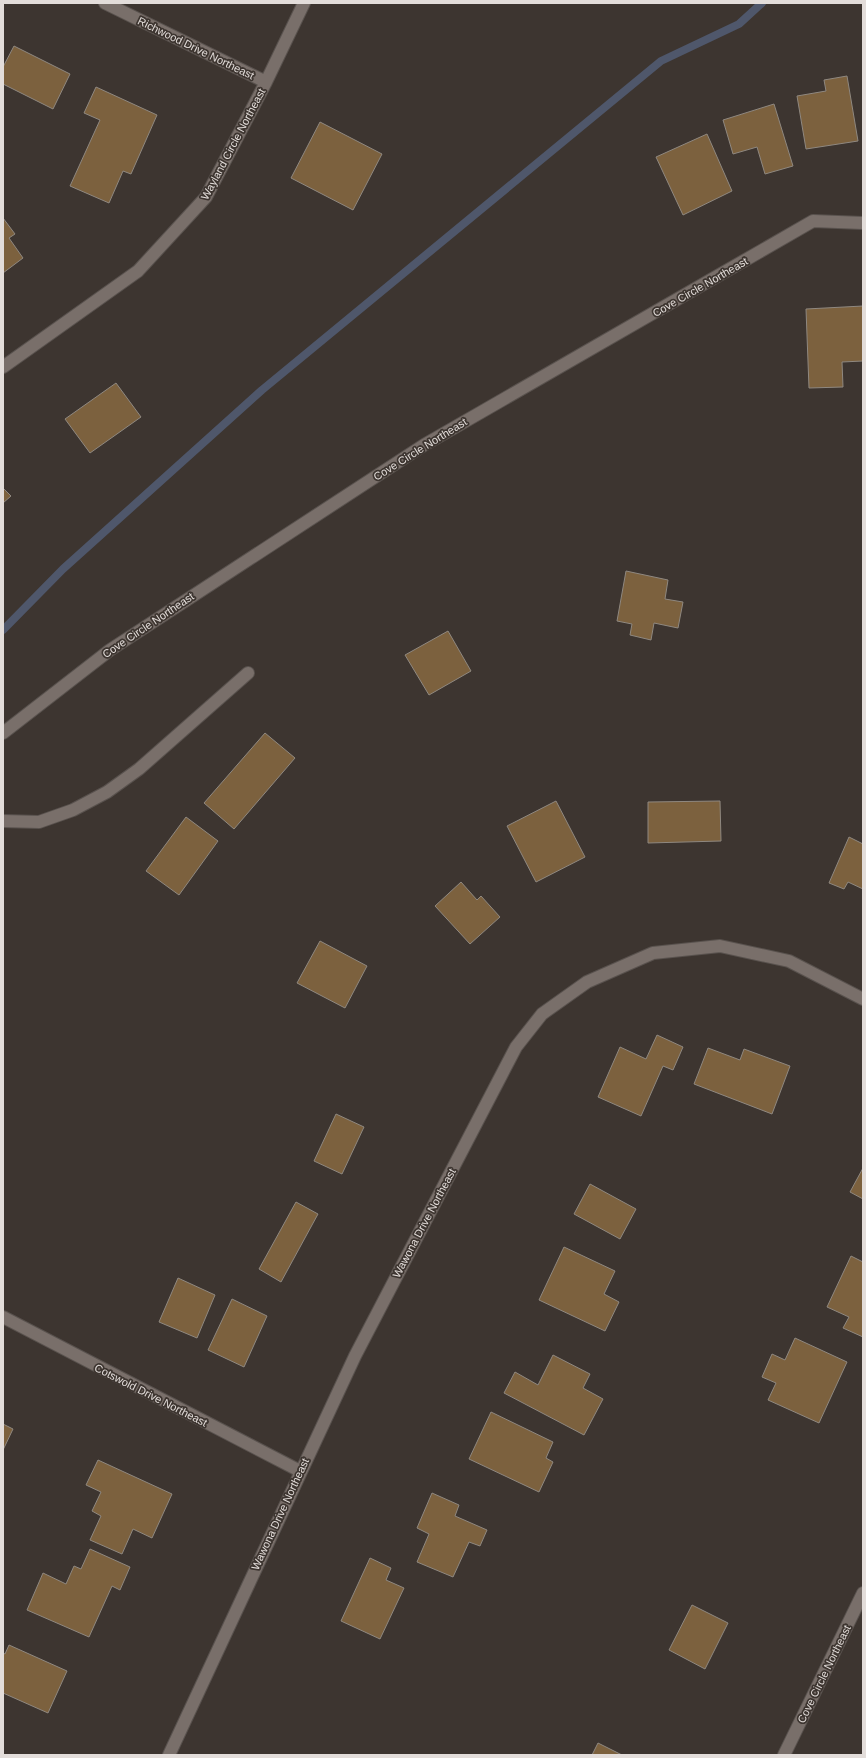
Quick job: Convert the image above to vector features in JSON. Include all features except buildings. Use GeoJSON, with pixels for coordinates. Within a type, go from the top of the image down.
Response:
{"type":"FeatureCollection","features":[{"type":"Feature","properties":{"kind":"street","name":"Richwood Drive Northeast"},"geometry":{"type":"LineString","coordinates":[[105,3],[266,82]]}},
{"type":"Feature","properties":{"kind":"street","name":"Wayland Circle Northeast"},"geometry":{"type":"LineString","coordinates":[[3,367],[138,271],[206,197],[266,82],[304,3]]}},
{"type":"Feature","properties":{"kind":"street","name":"Cove Circle Northeast"},"geometry":{"type":"LineString","coordinates":[[3,733],[110,650],[424,445],[814,221],[863,223]]}},
{"type":"Feature","properties":{"kind":"street"},"geometry":{"type":"LineString","coordinates":[[3,821],[39,822],[73,810],[107,792],[139,769],[248,673]]}},
{"type":"Feature","properties":{"kind":"street","name":"Wawona Drive Northeast"},"geometry":{"type":"LineString","coordinates":[[169,1755],[300,1471],[355,1356],[513,1054],[542,1014],[587,982],[654,953],[720,946],[789,961],[863,999]]}},
{"type":"Feature","properties":{"kind":"street","name":"Cotswold Drive Northeast"},"geometry":{"type":"LineString","coordinates":[[3,1317],[300,1471]]}},
{"type":"Feature","properties":{"kind":"street","name":"Cove Circle Northeast"},"geometry":{"type":"LineString","coordinates":[[784,1755],[863,1593]]}},
{"type":"Feature","properties":{"kind":"waterway"},"geometry":{"type":"LineString","coordinates":[[3,630],[63,569],[262,390],[661,61],[739,24],[762,3]]}}]}
